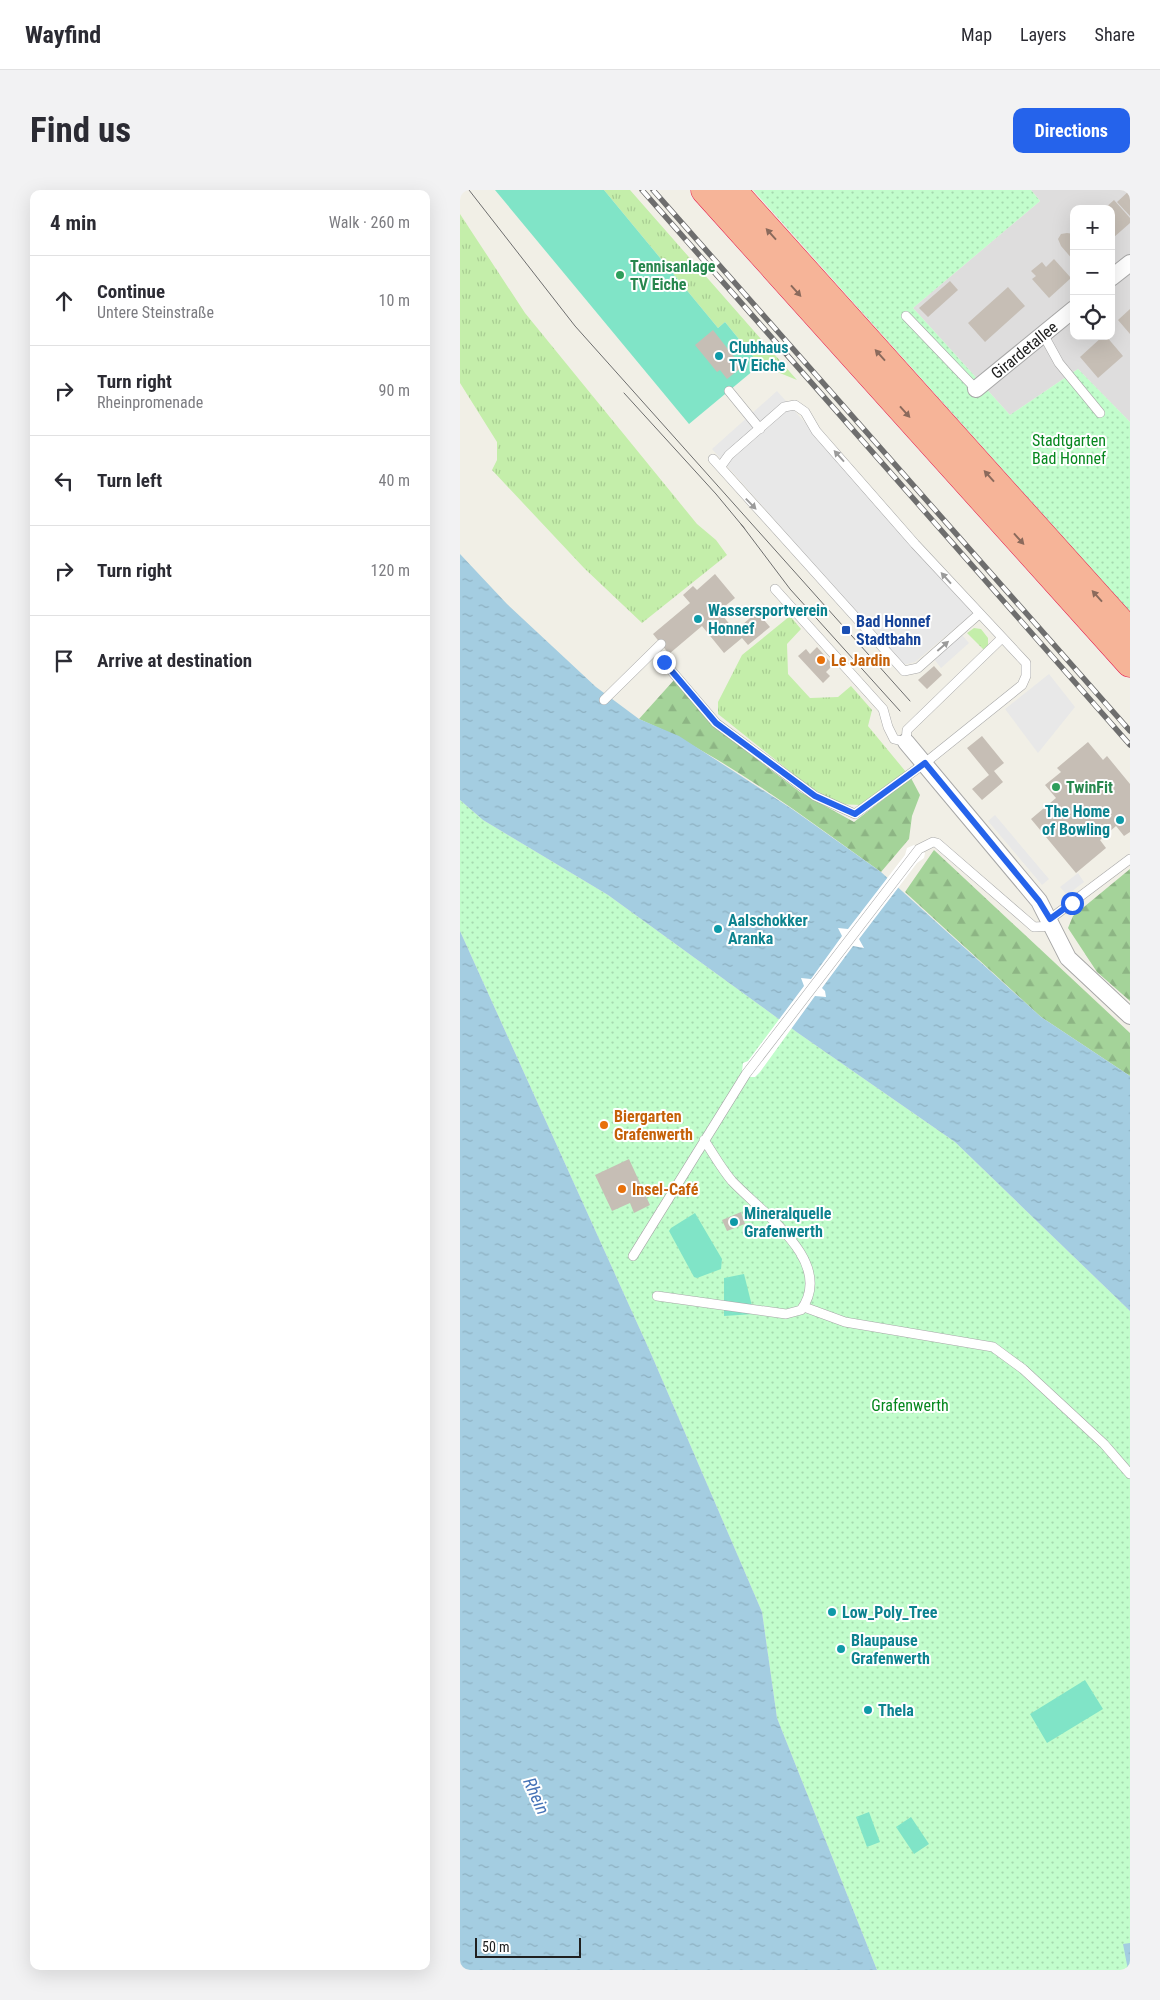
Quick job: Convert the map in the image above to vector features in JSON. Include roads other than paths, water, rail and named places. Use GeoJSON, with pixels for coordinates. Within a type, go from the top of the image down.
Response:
{"type":"FeatureCollection","features":[{"type":"Feature","properties":{"kind":"highway"},"geometry":{"type":"LineString","coordinates":[[705,190],[1130,663]]}},
{"type":"Feature","properties":{"kind":"highway"},"geometry":{"type":"LineString","coordinates":[[732,190],[1130,633]]}},
{"type":"Feature","properties":{"kind":"highway"},"geometry":{"type":"LineString","coordinates":[[1088,617],[1102,646],[1130,681]]}},
{"type":"Feature","properties":{"kind":"street"},"geometry":{"type":"LineString","coordinates":[[1115,275],[1130,263]]}},
{"type":"Feature","properties":{"kind":"street","name":"Girardetallee"},"geometry":{"type":"LineString","coordinates":[[976,389],[1070,312]]}},
{"type":"Feature","properties":{"kind":"street"},"geometry":{"type":"LineString","coordinates":[[906,742],[1039,901],[1051,922],[1059,944],[1068,958],[1130,1016]]}},
{"type":"Feature","properties":{"kind":"lane"},"geometry":{"type":"LineString","coordinates":[[906,316],[976,389]]}},
{"type":"Feature","properties":{"kind":"lane"},"geometry":{"type":"LineString","coordinates":[[1043,334],[1059,363],[1100,413]]}},
{"type":"Feature","properties":{"kind":"lane"},"geometry":{"type":"LineString","coordinates":[[728,390],[760,429]]}},
{"type":"Feature","properties":{"kind":"lane"},"geometry":{"type":"LineString","coordinates":[[664,662],[716,723],[815,796],[855,814],[925,763],[1022,685],[1026,676],[1026,663],[979,614],[816,431],[804,412],[794,405],[784,407],[729,456],[721,466]]}},
{"type":"Feature","properties":{"kind":"lane"},"geometry":{"type":"LineString","coordinates":[[713,459],[721,466],[743,495],[904,671],[918,668],[979,614]]}},
{"type":"Feature","properties":{"kind":"lane"},"geometry":{"type":"LineString","coordinates":[[775,589],[883,709],[888,727],[894,738],[906,742],[907,730],[1002,638]]}},
{"type":"Feature","properties":{"kind":"lane"},"geometry":{"type":"LineString","coordinates":[[604,700],[661,644]]}},
{"type":"Feature","properties":{"kind":"lane"},"geometry":{"type":"LineString","coordinates":[[633,1256],[746,1074],[919,849],[933,842],[937,843],[1034,927],[1051,922],[1130,860]]}},
{"type":"Feature","properties":{"kind":"lane"},"geometry":{"type":"LineString","coordinates":[[657,1296],[786,1314],[801,1310],[804,1307],[812,1287],[810,1272],[800,1252],[731,1179],[704,1140]]}},
{"type":"Feature","properties":{"kind":"lane"},"geometry":{"type":"LineString","coordinates":[[804,1307],[845,1322],[993,1346],[1023,1369],[1104,1444],[1130,1474]]}},
{"type":"Feature","properties":{"kind":"water"},"geometry":{"type":"Polygon","coordinates":[[[460,554],[507,604],[596,687],[639,719],[679,736],[792,809],[881,872],[1041,1017],[1130,1076],[1130,1311],[955,1142],[798,1033],[608,895],[483,820],[460,800],[460,554]]]}},
{"type":"Feature","properties":{"kind":"water","name":"Rhein"},"geometry":{"type":"Polygon","coordinates":[[[460,931],[652,1356],[762,1612],[777,1718],[877,1970],[460,1970],[460,931]]]}},
{"type":"Feature","properties":{"kind":"water"},"geometry":{"type":"Polygon","coordinates":[[[1130,1943],[1130,1970],[1128,1970],[1123,1944],[1130,1943]]]}},
{"type":"Feature","properties":{"kind":"tram line"},"geometry":{"type":"LineString","coordinates":[[469,190],[575,326],[910,701]]}},
{"type":"Feature","properties":{"kind":"tram line"},"geometry":{"type":"LineString","coordinates":[[624,393],[716,494],[745,529]]}},
{"type":"Feature","properties":{"kind":"tram line"},"geometry":{"type":"LineString","coordinates":[[741,524],[790,589],[900,711]]}},
{"type":"Feature","properties":{"kind":"railway"},"geometry":{"type":"LineString","coordinates":[[642,190],[1130,745]]}},
{"type":"Feature","properties":{"kind":"railway"},"geometry":{"type":"LineString","coordinates":[[653,190],[1130,731]]}},
{"type":"Feature","properties":{"kind":"place","name":"Tennisanlage TV Eiche"},"geometry":{"type":"Point","coordinates":[620,275]}},
{"type":"Feature","properties":{"kind":"place","name":"Clubhaus TV Eiche"},"geometry":{"type":"Point","coordinates":[719,356]}},
{"type":"Feature","properties":{"kind":"place","name":"Wassersportverein Honnef"},"geometry":{"type":"Point","coordinates":[698,619]}},
{"type":"Feature","properties":{"kind":"place","name":"Bad Honnef Stadtbahn"},"geometry":{"type":"Point","coordinates":[846,630]}},
{"type":"Feature","properties":{"kind":"place","name":"Le Jardin"},"geometry":{"type":"Point","coordinates":[821,660]}},
{"type":"Feature","properties":{"kind":"place","name":"TwinFit"},"geometry":{"type":"Point","coordinates":[1056,787]}},
{"type":"Feature","properties":{"kind":"place","name":"The Home of Bowling"},"geometry":{"type":"Point","coordinates":[1120,820]}},
{"type":"Feature","properties":{"kind":"place","name":"Aalschokker Aranka"},"geometry":{"type":"Point","coordinates":[718,929]}},
{"type":"Feature","properties":{"kind":"place","name":"Biergarten Grafenwerth"},"geometry":{"type":"Point","coordinates":[604,1125]}},
{"type":"Feature","properties":{"kind":"place","name":"Insel-Café"},"geometry":{"type":"Point","coordinates":[622,1189]}},
{"type":"Feature","properties":{"kind":"place","name":"Mineralquelle Grafenwerth"},"geometry":{"type":"Point","coordinates":[734,1222]}},
{"type":"Feature","properties":{"kind":"place","name":"Low_Poly_Tree"},"geometry":{"type":"Point","coordinates":[832,1612]}},
{"type":"Feature","properties":{"kind":"place","name":"Blaupause Grafenwerth"},"geometry":{"type":"Point","coordinates":[841,1649]}},
{"type":"Feature","properties":{"kind":"place","name":"Thela"},"geometry":{"type":"Point","coordinates":[868,1710]}},
{"type":"Feature","properties":{"kind":"park label","name":"Stadtgarten Bad Honnef"},"geometry":{"type":"Point","coordinates":[1069,449]}},
{"type":"Feature","properties":{"kind":"park label","name":"Grafenwerth"},"geometry":{"type":"Point","coordinates":[910,1405]}}]}
